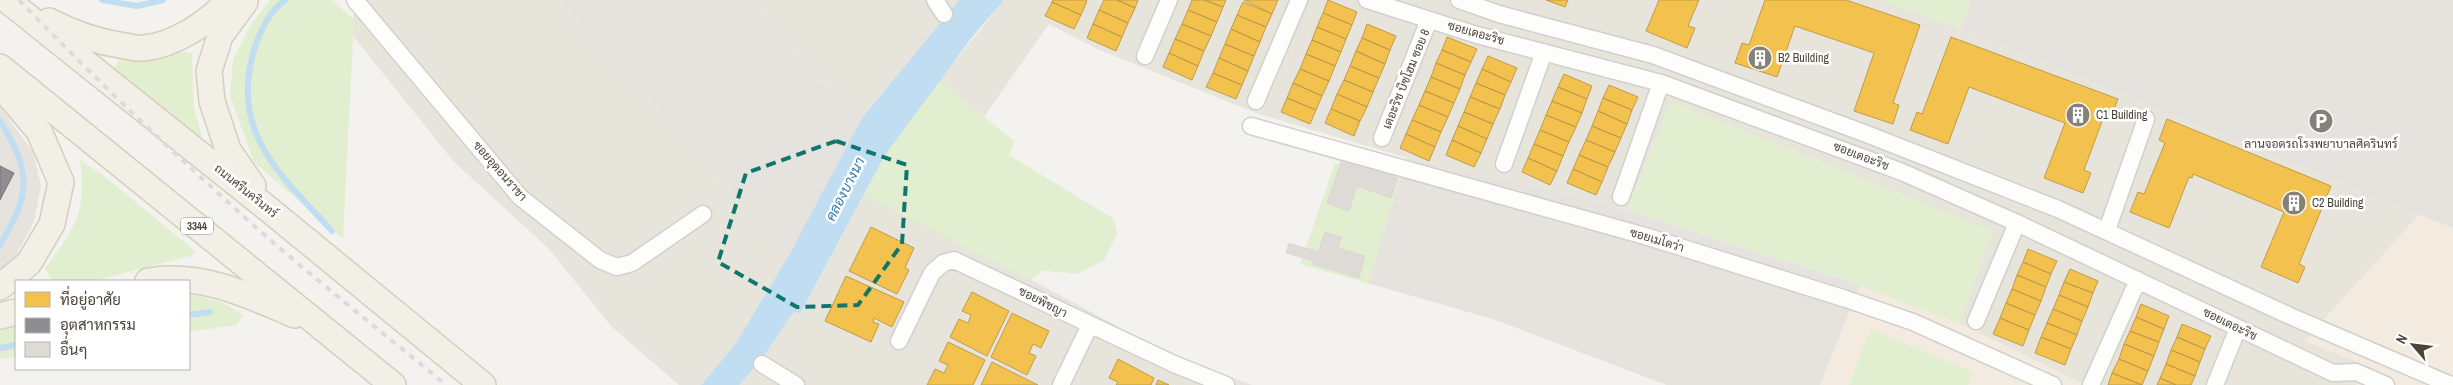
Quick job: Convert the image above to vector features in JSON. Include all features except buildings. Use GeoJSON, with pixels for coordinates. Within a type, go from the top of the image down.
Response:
{"type":"FeatureCollection","features":[{"type":"Feature","properties":{"kind":"main road"},"geometry":{"type":"LineString","coordinates":[[8,0],[74,34],[103,43],[144,49],[175,39],[212,17],[230,0]]}},
{"type":"Feature","properties":{"kind":"main road","name":"ถนนศรีนครินทร์"},"geometry":{"type":"LineString","coordinates":[[8,0],[483,385]]}},
{"type":"Feature","properties":{"kind":"main road"},"geometry":{"type":"LineString","coordinates":[[247,0],[220,36],[209,71],[212,101],[228,150],[267,208]]}},
{"type":"Feature","properties":{"kind":"main road","name":"3344"},"geometry":{"type":"LineString","coordinates":[[0,66],[393,385]]}},
{"type":"Feature","properties":{"kind":"main road"},"geometry":{"type":"LineString","coordinates":[[0,85],[39,131],[61,182],[52,224],[29,263],[0,286]]}},
{"type":"Feature","properties":{"kind":"main road"},"geometry":{"type":"LineString","coordinates":[[190,280],[226,286],[322,327]]}},
{"type":"Feature","properties":{"kind":"main road"},"geometry":{"type":"LineString","coordinates":[[0,316],[15,312]]}},
{"type":"Feature","properties":{"kind":"street","name":"ซอยอุดอนราชา"},"geometry":{"type":"LineString","coordinates":[[354,0],[520,197],[600,260],[617,267],[632,263],[703,214]]}},
{"type":"Feature","properties":{"kind":"street"},"geometry":{"type":"LineString","coordinates":[[935,0],[944,14]]}},
{"type":"Feature","properties":{"kind":"street"},"geometry":{"type":"LineString","coordinates":[[1145,56],[1169,0]]}},
{"type":"Feature","properties":{"kind":"street"},"geometry":{"type":"LineString","coordinates":[[1256,101],[1299,0]]}},
{"type":"Feature","properties":{"kind":"street","name":"ซอยเดอะริช"},"geometry":{"type":"LineString","coordinates":[[1367,0],[1429,20],[1662,83],[1902,172],[2138,280],[2238,328],[2337,379],[2356,372],[2386,385]]}},
{"type":"Feature","properties":{"kind":"street"},"geometry":{"type":"LineString","coordinates":[[1458,0],[1500,14],[1653,55],[1864,133],[2107,230],[2290,316],[2451,385]]}},
{"type":"Feature","properties":{"kind":"street","name":"เดอะริช บิซโฮม ซอย 8"},"geometry":{"type":"LineString","coordinates":[[1382,138],[1429,20]]}},
{"type":"Feature","properties":{"kind":"street"},"geometry":{"type":"LineString","coordinates":[[1504,164],[1544,52]]}},
{"type":"Feature","properties":{"kind":"street"},"geometry":{"type":"LineString","coordinates":[[1620,197],[1662,83]]}},
{"type":"Feature","properties":{"kind":"street"},"geometry":{"type":"LineString","coordinates":[[2107,230],[2146,118]]}},
{"type":"Feature","properties":{"kind":"street","name":"ซอยเมโดว่า"},"geometry":{"type":"LineString","coordinates":[[1251,126],[1658,240],[1837,296],[1913,322],[2053,385]]}},
{"type":"Feature","properties":{"kind":"street"},"geometry":{"type":"LineString","coordinates":[[1976,321],[2017,223]]}},
{"type":"Feature","properties":{"kind":"street","name":"ซอยพิชญา"},"geometry":{"type":"LineString","coordinates":[[899,341],[932,273],[943,263],[954,260],[1090,325],[1226,385]]}},
{"type":"Feature","properties":{"kind":"street"},"geometry":{"type":"LineString","coordinates":[[2092,385],[2138,280]]}},
{"type":"Feature","properties":{"kind":"street"},"geometry":{"type":"LineString","coordinates":[[1061,385],[1090,325]]}},
{"type":"Feature","properties":{"kind":"street"},"geometry":{"type":"LineString","coordinates":[[2215,385],[2238,328]]}},
{"type":"Feature","properties":{"kind":"street"},"geometry":{"type":"LineString","coordinates":[[762,364],[796,385]]}},
{"type":"Feature","properties":{"kind":"highlighted area"},"geometry":{"type":"Polygon","coordinates":[[[836,141],[907,165],[902,244],[858,305],[797,307],[718,262],[746,173],[836,141]]]}},
{"type":"Feature","properties":{"kind":"shaded area"},"geometry":{"type":"Polygon","coordinates":[[[353,0],[557,0],[789,255],[734,346],[701,385],[679,385],[612,327],[548,248],[453,161],[353,36],[353,0]]]}},
{"type":"Feature","properties":{"kind":"shaded area"},"geometry":{"type":"Polygon","coordinates":[[[557,0],[749,0],[815,79],[862,118],[789,255],[557,0]]]}},
{"type":"Feature","properties":{"kind":"shaded area"},"geometry":{"type":"Polygon","coordinates":[[[749,0],[959,0],[862,118],[815,79],[749,0]]]}},
{"type":"Feature","properties":{"kind":"shaded area"},"geometry":{"type":"Polygon","coordinates":[[[1004,0],[1881,0],[1960,29],[2420,214],[2305,341],[2373,368],[2356,385],[2085,385],[1960,324],[1992,231],[1671,101],[1627,210],[1438,167],[1256,113],[1097,49],[1049,24],[984,117],[939,81],[1004,0]]]}},
{"type":"Feature","properties":{"kind":"shaded area","name":"ลานจอดรถโรงพยาบาลศิครินทร์"},"geometry":{"type":"Polygon","coordinates":[[[1971,0],[2453,0],[2453,228],[1960,29],[1971,0]]]}},
{"type":"Feature","properties":{"kind":"shaded area"},"geometry":{"type":"Polygon","coordinates":[[[0,107],[33,152],[41,186],[34,221],[16,256],[0,270],[0,107]]]}},
{"type":"Feature","properties":{"kind":"shaded area"},"geometry":{"type":"Polygon","coordinates":[[[1407,158],[1627,210],[1860,285],[1820,385],[1667,385],[1493,319],[1368,283],[1407,158]]]}},
{"type":"Feature","properties":{"kind":"shaded area"},"geometry":{"type":"Polygon","coordinates":[[[864,195],[1047,288],[1163,351],[1252,385],[739,385],[761,360],[794,311],[801,313],[864,195]]]}},
{"type":"Feature","properties":{"kind":"shaded area"},"geometry":{"type":"Polygon","coordinates":[[[2420,214],[2453,228],[2453,385],[2356,385],[2373,368],[2304,341],[2420,214]]]}},
{"type":"Feature","properties":{"kind":"shaded area"},"geometry":{"type":"Polygon","coordinates":[[[1860,285],[1960,324],[2085,385],[1820,385],[1860,285]]]}},
{"type":"Feature","properties":{"kind":"green space"},"geometry":{"type":"Polygon","coordinates":[[[270,0],[332,0],[354,20],[343,239],[254,162],[230,96],[233,60],[250,26],[270,0]]]}},
{"type":"Feature","properties":{"kind":"green space"},"geometry":{"type":"Polygon","coordinates":[[[1880,0],[1971,0],[1960,29],[1880,0]]]}},
{"type":"Feature","properties":{"kind":"green space"},"geometry":{"type":"Polygon","coordinates":[[[185,52],[192,53],[194,108],[202,136],[193,135],[114,68],[120,59],[185,52]]]}},
{"type":"Feature","properties":{"kind":"green space"},"geometry":{"type":"Polygon","coordinates":[[[939,81],[1014,141],[1009,155],[1114,219],[1117,234],[1104,260],[1078,274],[1043,271],[1030,280],[864,195],[885,155],[939,81]]]}},
{"type":"Feature","properties":{"kind":"green space"},"geometry":{"type":"Polygon","coordinates":[[[1671,101],[1992,231],[1960,324],[1843,279],[1627,210],[1671,101]]]}},
{"type":"Feature","properties":{"kind":"green space"},"geometry":{"type":"Polygon","coordinates":[[[80,160],[104,176],[195,251],[190,256],[97,280],[51,280],[45,268],[65,241],[77,218],[82,193],[80,160]]]}},
{"type":"Feature","properties":{"kind":"green space"},"geometry":{"type":"Polygon","coordinates":[[[1335,163],[1401,179],[1371,275],[1657,370],[1667,385],[1493,319],[1300,264],[1335,163]]]}},
{"type":"Feature","properties":{"kind":"green space"},"geometry":{"type":"Polygon","coordinates":[[[190,293],[221,302],[244,315],[236,325],[190,332],[190,293]]]}},
{"type":"Feature","properties":{"kind":"green space"},"geometry":{"type":"Polygon","coordinates":[[[15,323],[15,357],[0,359],[0,327],[15,323]]]}},
{"type":"Feature","properties":{"kind":"green space"},"geometry":{"type":"Polygon","coordinates":[[[1870,329],[1973,372],[1968,385],[1849,385],[1870,329]]]}},
{"type":"Feature","properties":{"kind":"water","name":"คลองบางนา"},"geometry":{"type":"Polygon","coordinates":[[[959,0],[1004,0],[973,36],[885,155],[800,314],[794,311],[761,360],[739,385],[701,385],[734,346],[789,255],[862,118],[959,0]]]}},
{"type":"Feature","properties":{"kind":"waterway"},"geometry":{"type":"LineString","coordinates":[[102,0],[137,6],[163,0]]}},
{"type":"Feature","properties":{"kind":"waterway"},"geometry":{"type":"LineString","coordinates":[[286,0],[271,14],[257,41],[248,77],[248,104],[254,128],[264,150],[294,190],[332,231]]}},
{"type":"Feature","properties":{"kind":"waterway"},"geometry":{"type":"LineString","coordinates":[[0,121],[18,155],[24,183],[18,211],[0,245]]}},
{"type":"Feature","properties":{"kind":"waterway"},"geometry":{"type":"LineString","coordinates":[[190,315],[210,312]]}},
{"type":"Feature","properties":{"kind":"waterway"},"geometry":{"type":"LineString","coordinates":[[0,348],[15,345]]}},
{"type":"Feature","properties":{"kind":"railway"},"geometry":{"type":"LineString","coordinates":[[19,0],[191,169],[323,285],[446,385]]}},
{"type":"Feature","properties":{"kind":"place","name":"B2 Building"},"geometry":{"type":"Point","coordinates":[1760,58]}},
{"type":"Feature","properties":{"kind":"place","name":"C1 Building"},"geometry":{"type":"Point","coordinates":[2078,115]}},
{"type":"Feature","properties":{"kind":"place","name":"ลานจอดรถโรงพยาบาลศิครินทร์"},"geometry":{"type":"Point","coordinates":[2321,121]}},
{"type":"Feature","properties":{"kind":"place","name":"C2 Building"},"geometry":{"type":"Point","coordinates":[2294,203]}}]}
